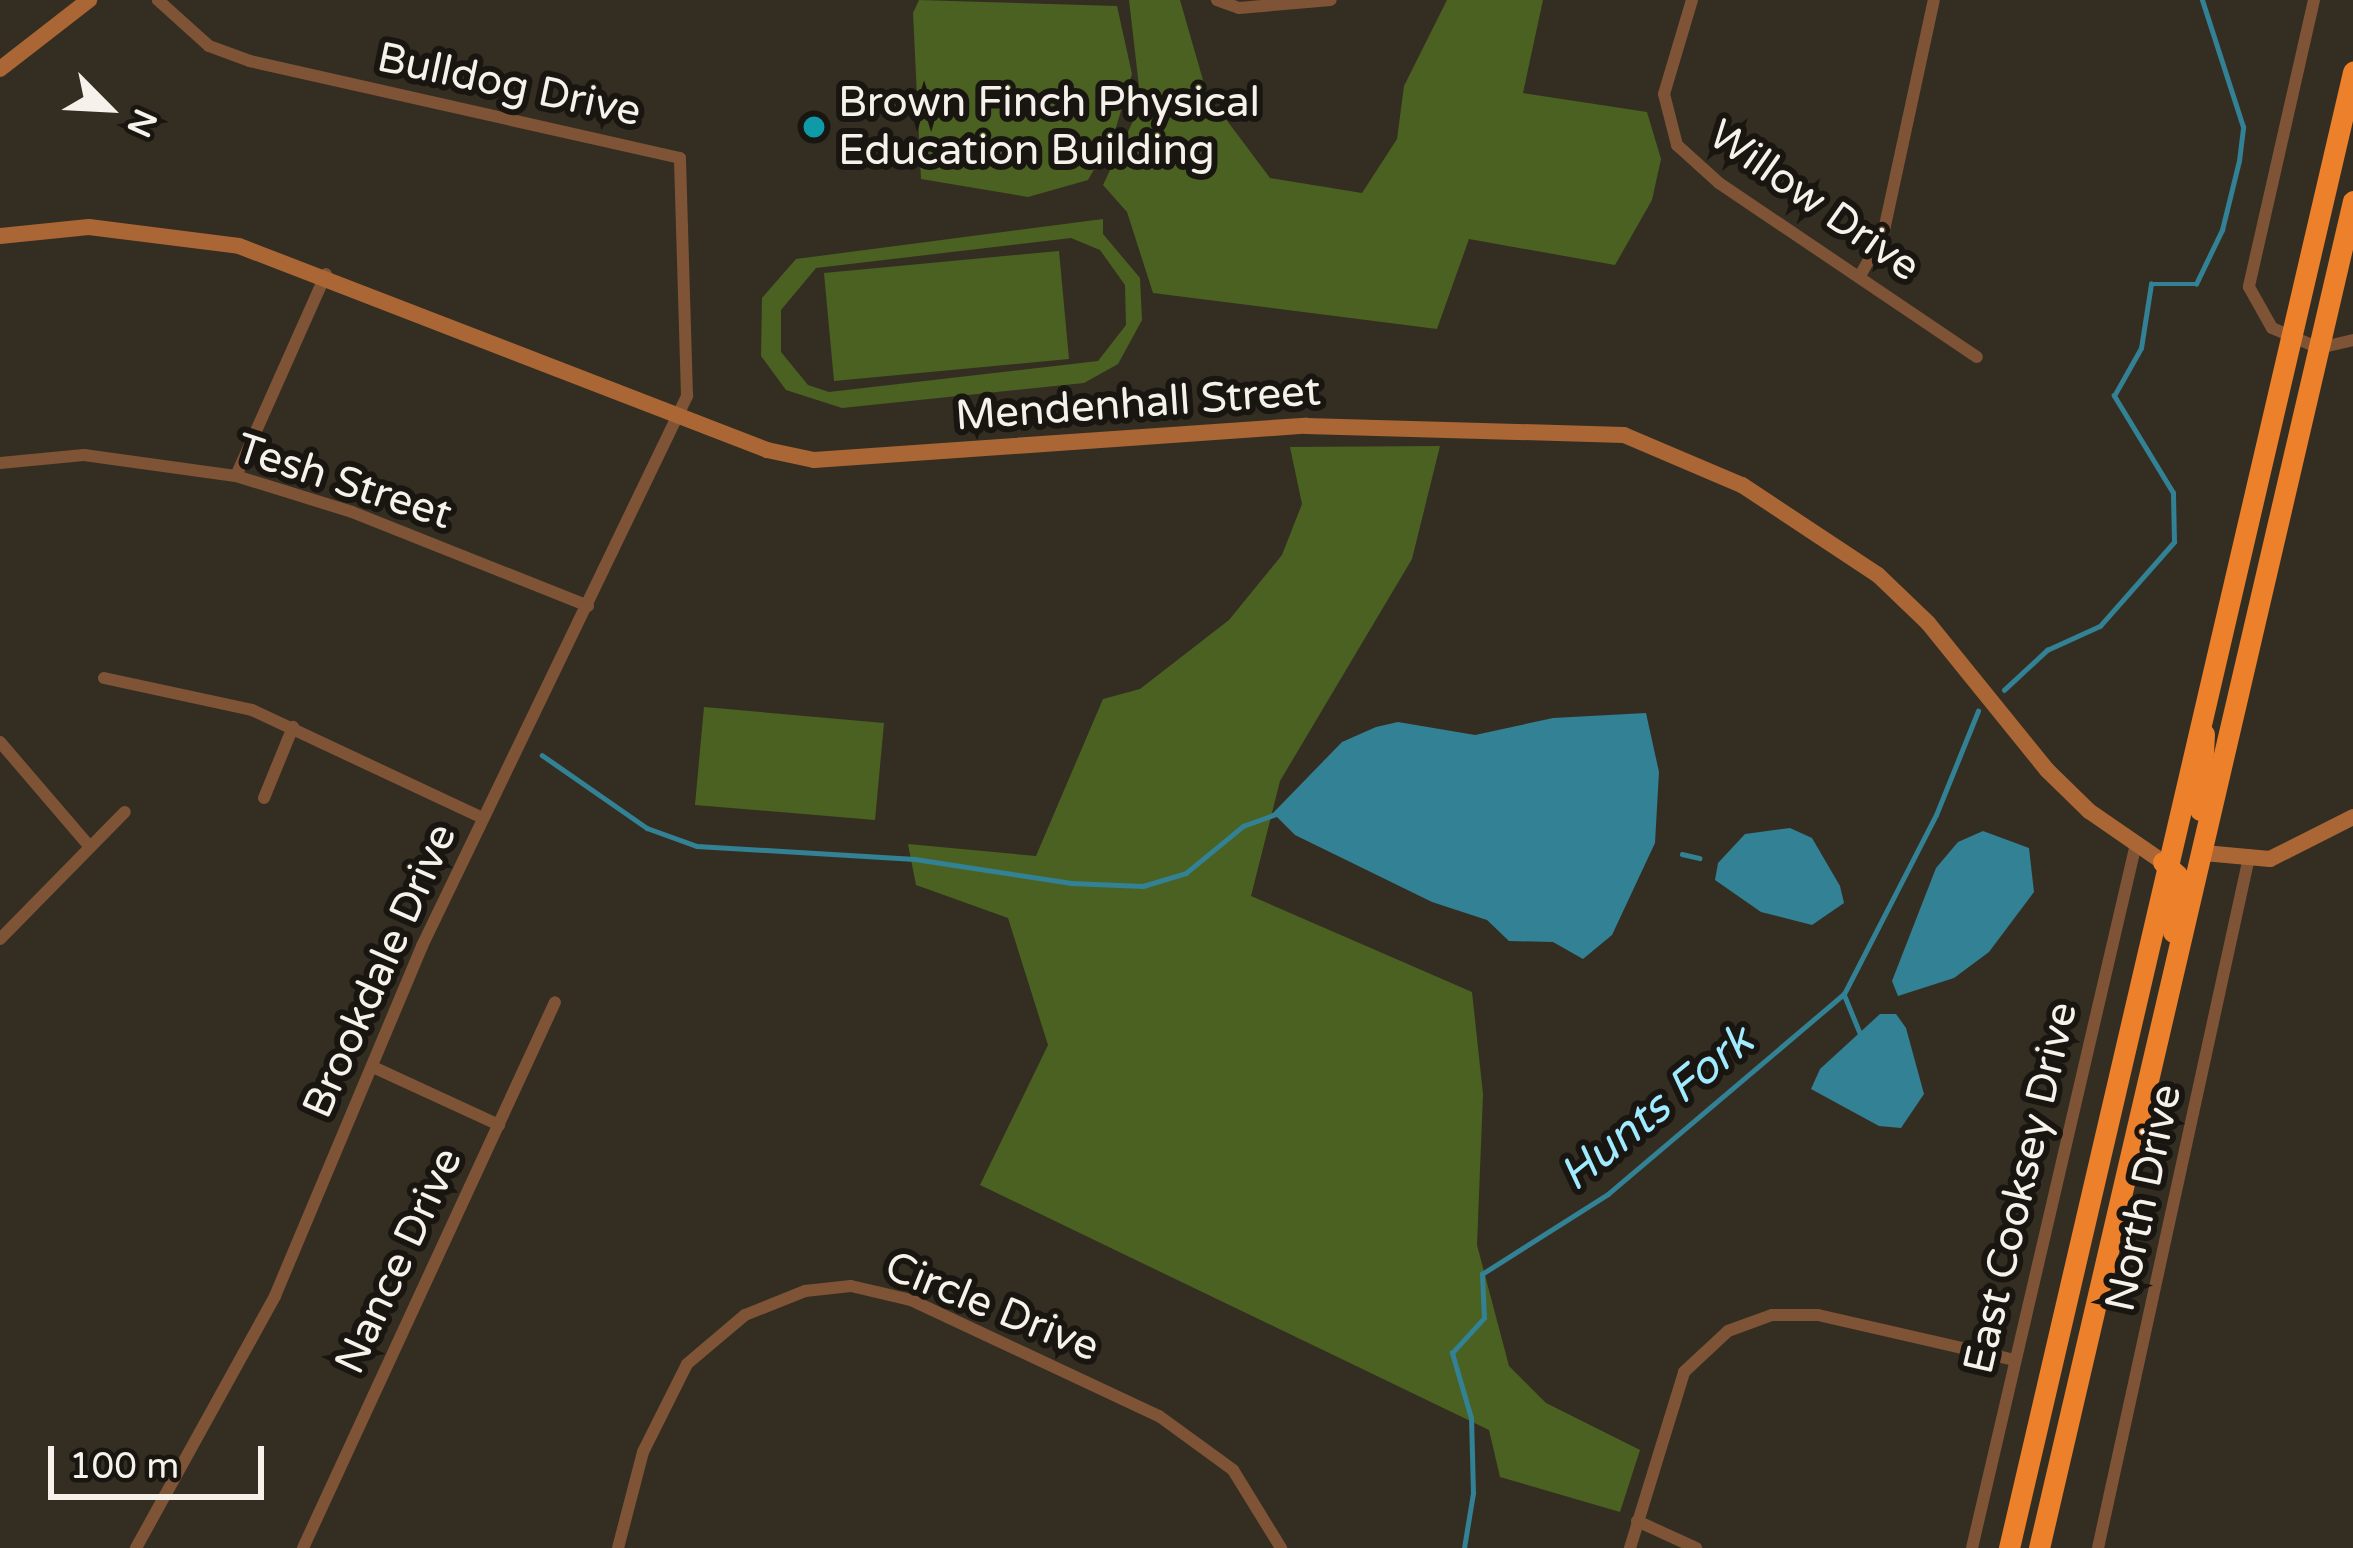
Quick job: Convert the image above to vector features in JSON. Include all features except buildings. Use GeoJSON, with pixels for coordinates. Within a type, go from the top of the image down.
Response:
{"type":"FeatureCollection","features":[{"type":"Feature","properties":{"kind":"highway"},"geometry":{"type":"LineString","coordinates":[[2009,1548],[2163,862],[2295,340],[2353,72]]}},
{"type":"Feature","properties":{"kind":"highway"},"geometry":{"type":"LineString","coordinates":[[2039,1548],[2353,201]]}},
{"type":"Feature","properties":{"kind":"highway"},"geometry":{"type":"LineString","coordinates":[[2204,703],[2204,792],[2194,842],[2204,853]]}},
{"type":"Feature","properties":{"kind":"highway"},"geometry":{"type":"LineString","coordinates":[[2163,862],[2176,875],[2171,974]]}},
{"type":"Feature","properties":{"kind":"street"},"geometry":{"type":"LineString","coordinates":[[0,69],[89,0]]}},
{"type":"Feature","properties":{"kind":"street","name":"Bulldog Drive"},"geometry":{"type":"LineString","coordinates":[[158,0],[209,46],[250,61],[680,158],[687,396],[678,416]]}},
{"type":"Feature","properties":{"kind":"street"},"geometry":{"type":"LineString","coordinates":[[1217,0],[1240,8],[1331,0]]}},
{"type":"Feature","properties":{"kind":"street","name":"Willow Drive"},"geometry":{"type":"LineString","coordinates":[[1692,0],[1664,94],[1677,145],[1719,184],[1861,274],[1977,357]]}},
{"type":"Feature","properties":{"kind":"street"},"geometry":{"type":"LineString","coordinates":[[1861,274],[1883,235],[1934,0]]}},
{"type":"Feature","properties":{"kind":"street"},"geometry":{"type":"LineString","coordinates":[[2314,0],[2249,287],[2255,310],[2295,340],[2319,348],[2353,340]]}},
{"type":"Feature","properties":{"kind":"street","name":"Mendenhall Street"},"geometry":{"type":"LineString","coordinates":[[0,236],[166,231],[326,274],[678,416],[814,460],[1306,426],[1624,435],[1742,485],[1878,575],[1928,622],[2048,770],[2163,862]]}},
{"type":"Feature","properties":{"kind":"street"},"geometry":{"type":"LineString","coordinates":[[236,476],[326,274]]}},
{"type":"Feature","properties":{"kind":"street","name":"Brookdale Drive"},"geometry":{"type":"LineString","coordinates":[[136,1548],[275,1296],[482,818],[678,416]]}},
{"type":"Feature","properties":{"kind":"street","name":"Tesh Street"},"geometry":{"type":"LineString","coordinates":[[0,463],[84,455],[236,476],[352,512],[588,607]]}},
{"type":"Feature","properties":{"kind":"street"},"geometry":{"type":"LineString","coordinates":[[104,679],[212,699],[293,727],[482,818]]}},
{"type":"Feature","properties":{"kind":"street"},"geometry":{"type":"LineString","coordinates":[[265,798],[293,727]]}},
{"type":"Feature","properties":{"kind":"street"},"geometry":{"type":"LineString","coordinates":[[0,742],[90,847]]}},
{"type":"Feature","properties":{"kind":"street"},"geometry":{"type":"LineString","coordinates":[[0,939],[124,812]]}},
{"type":"Feature","properties":{"kind":"street"},"geometry":{"type":"LineString","coordinates":[[2204,853],[2248,862],[2294,851],[2353,818]]}},
{"type":"Feature","properties":{"kind":"street","name":"East Cooksey Drive"},"geometry":{"type":"LineString","coordinates":[[1972,1548],[2136,844]]}},
{"type":"Feature","properties":{"kind":"street","name":"North Drive"},"geometry":{"type":"LineString","coordinates":[[2098,1548],[2248,862]]}},
{"type":"Feature","properties":{"kind":"street","name":"Nance Drive"},"geometry":{"type":"LineString","coordinates":[[302,1548],[555,1002]]}},
{"type":"Feature","properties":{"kind":"street"},"geometry":{"type":"LineString","coordinates":[[374,1067],[499,1125]]}},
{"type":"Feature","properties":{"kind":"street","name":"Circle Drive"},"geometry":{"type":"LineString","coordinates":[[618,1548],[643,1452],[687,1364],[745,1315],[805,1291],[851,1286],[911,1300],[1159,1416],[1233,1470],[1281,1548]]}},
{"type":"Feature","properties":{"kind":"street"},"geometry":{"type":"LineString","coordinates":[[1630,1548],[1684,1372],[1748,1322],[1818,1315],[2014,1360]]}},
{"type":"Feature","properties":{"kind":"street"},"geometry":{"type":"LineString","coordinates":[[1637,1521],[1696,1548]]}},
{"type":"Feature","properties":{"kind":"green space"},"geometry":{"type":"Polygon","coordinates":[[[919,0],[1117,6],[1132,74],[1114,134],[1088,180],[1028,197],[921,179],[913,13],[919,0]]]}},
{"type":"Feature","properties":{"kind":"green space"},"geometry":{"type":"Polygon","coordinates":[[[1129,0],[1180,0],[1207,94],[1270,178],[1362,193],[1397,139],[1404,86],[1447,0],[1543,0],[1523,93],[1647,112],[1661,159],[1652,200],[1615,265],[1469,239],[1437,329],[1153,293],[1127,212],[1103,185],[1141,104],[1129,0]]]}},
{"type":"Feature","properties":{"kind":"green space"},"geometry":{"type":"Polygon","coordinates":[[[1103,219],[1103,234],[1140,278],[1142,320],[1118,364],[1084,383],[842,408],[786,390],[761,356],[762,298],[796,259],[1103,219]],[[1071,238],[816,268],[781,310],[781,352],[808,385],[829,392],[1098,361],[1126,325],[1125,285],[1100,250],[1071,238]]]}},
{"type":"Feature","properties":{"kind":"green space"},"geometry":{"type":"Polygon","coordinates":[[[1059,251],[1069,359],[834,381],[824,273],[1059,251]]]}},
{"type":"Feature","properties":{"kind":"green space"},"geometry":{"type":"Polygon","coordinates":[[[1440,446],[1412,559],[1280,781],[1251,896],[1472,992],[1483,1094],[1477,1245],[1509,1366],[1546,1403],[1640,1450],[1620,1512],[1500,1477],[1489,1430],[980,1185],[1048,1045],[1008,918],[916,885],[908,844],[1036,856],[1103,699],[1140,689],[1229,620],[1282,555],[1302,504],[1290,447],[1440,446]]]}},
{"type":"Feature","properties":{"kind":"green space"},"geometry":{"type":"Polygon","coordinates":[[[704,707],[884,723],[875,820],[695,805],[704,707]]]}},
{"type":"Feature","properties":{"kind":"water"},"geometry":{"type":"Polygon","coordinates":[[[1646,713],[1659,772],[1655,843],[1612,935],[1583,959],[1553,942],[1509,941],[1487,920],[1432,902],[1295,835],[1273,813],[1342,742],[1376,727],[1398,722],[1475,735],[1553,718],[1646,713]]]}},
{"type":"Feature","properties":{"kind":"water"},"geometry":{"type":"Polygon","coordinates":[[[1790,828],[1812,838],[1840,886],[1844,903],[1812,925],[1761,912],[1715,880],[1718,863],[1745,834],[1790,828]]]}},
{"type":"Feature","properties":{"kind":"water"},"geometry":{"type":"Polygon","coordinates":[[[1983,831],[2029,848],[2034,892],[1989,952],[1954,978],[1898,996],[1892,981],[1936,868],[1958,842],[1983,831]]]}},
{"type":"Feature","properties":{"kind":"water"},"geometry":{"type":"Polygon","coordinates":[[[1880,1014],[1896,1014],[1906,1028],[1924,1094],[1901,1128],[1879,1126],[1811,1089],[1820,1069],[1880,1014]]]}},
{"type":"Feature","properties":{"kind":"waterway","name":"Hunts Fork"},"geometry":{"type":"LineString","coordinates":[[2004,690],[2047,650],[2100,626],[2174,542],[2173,493],[2114,396],[2141,348],[2151,284],[2196,284],[2222,230],[2239,161],[2243,127],[2202,0]]}},
{"type":"Feature","properties":{"kind":"waterway","name":"Hunts Fork"},"geometry":{"type":"LineString","coordinates":[[1464,1548],[1473,1493],[1471,1418],[1452,1353],[1484,1318],[1482,1274],[1608,1194],[1844,994],[1936,815],[1978,711]]}},
{"type":"Feature","properties":{"kind":"waterway"},"geometry":{"type":"LineString","coordinates":[[542,755],[647,828],[697,846],[915,859],[1071,883],[1143,886],[1186,873],[1243,826],[1278,813]]}},
{"type":"Feature","properties":{"kind":"waterway"},"geometry":{"type":"LineString","coordinates":[[1682,854],[1700,858]]}},
{"type":"Feature","properties":{"kind":"waterway"},"geometry":{"type":"LineString","coordinates":[[1844,994],[1860,1033]]}},
{"type":"Feature","properties":{"kind":"place","name":"Brown Finch Physical Education Building"},"geometry":{"type":"Point","coordinates":[814,127]}}]}
